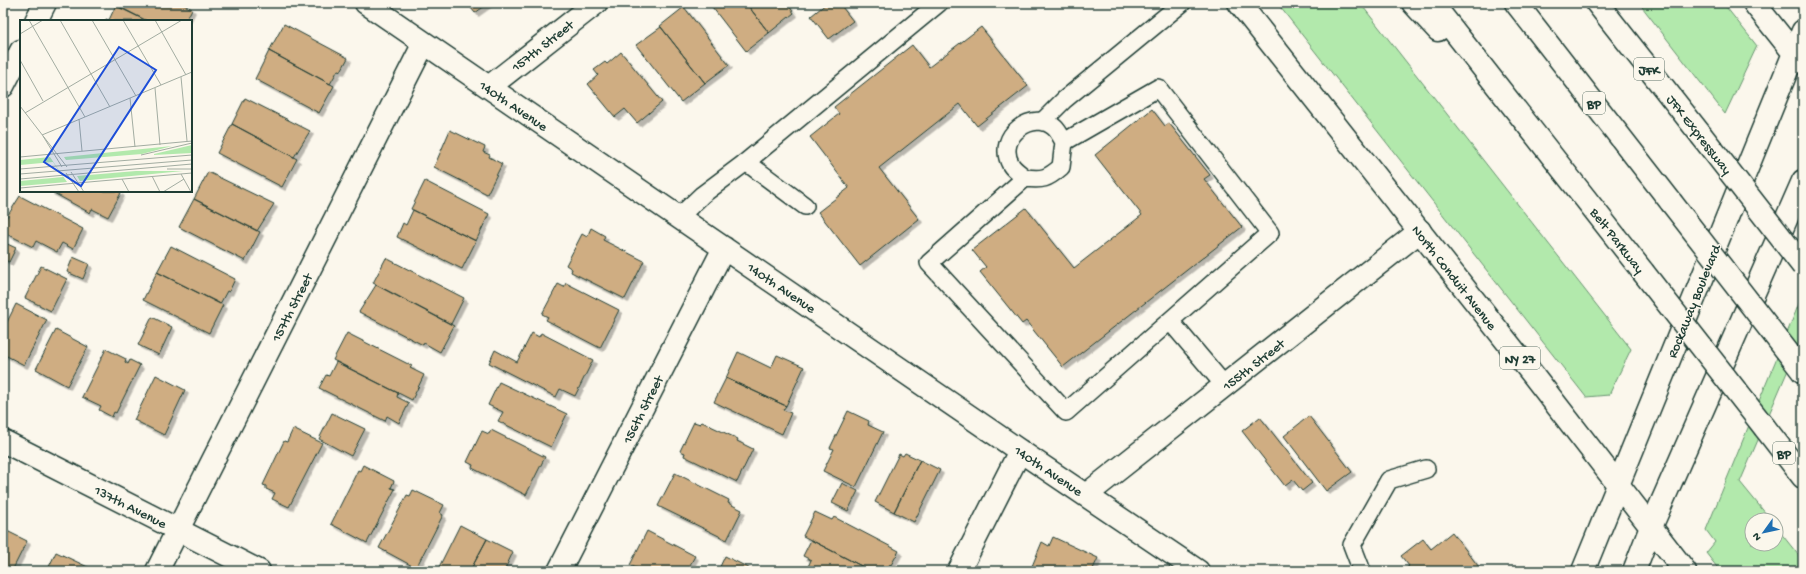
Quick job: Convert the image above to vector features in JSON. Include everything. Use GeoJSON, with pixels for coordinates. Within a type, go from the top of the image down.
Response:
{"type":"FeatureCollection","features":[{"type":"Feature","properties":{"kind":"main road"},"geometry":{"type":"LineString","coordinates":[[36,20],[45,3]]}},
{"type":"Feature","properties":{"kind":"main road","name":"140th Avenue"},"geometry":{"type":"LineString","coordinates":[[366,3],[1020,451],[1198,571]]}},
{"type":"Feature","properties":{"kind":"main road","name":"157th Street"},"geometry":{"type":"LineString","coordinates":[[489,87],[596,3]]}},
{"type":"Feature","properties":{"kind":"main road","name":"North Conduit Avenue"},"geometry":{"type":"LineString","coordinates":[[1239,3],[1685,571]]}},
{"type":"Feature","properties":{"kind":"main road"},"geometry":{"type":"LineString","coordinates":[[1413,3],[1528,125]]}},
{"type":"Feature","properties":{"kind":"main road","name":"Belt Parkway"},"geometry":{"type":"LineString","coordinates":[[1432,3],[1803,477]]}},
{"type":"Feature","properties":{"kind":"main road","name":"BP"},"geometry":{"type":"LineString","coordinates":[[1516,3],[1798,365]]}},
{"type":"Feature","properties":{"kind":"main road","name":"JFK Expressway"},"geometry":{"type":"LineString","coordinates":[[1597,3],[1702,135],[1803,266]]}},
{"type":"Feature","properties":{"kind":"main road"},"geometry":{"type":"LineString","coordinates":[[1754,3],[1798,59]]}},
{"type":"Feature","properties":{"kind":"main road","name":"Rockaway Boulevard"},"geometry":{"type":"LineString","coordinates":[[1583,571],[1798,59],[1803,31]]}},
{"type":"Feature","properties":{"kind":"main road","name":"157th Street"},"geometry":{"type":"LineString","coordinates":[[157,571],[424,43]]}},
{"type":"Feature","properties":{"kind":"main road"},"geometry":{"type":"LineString","coordinates":[[3,86],[20,53]]}},
{"type":"Feature","properties":{"kind":"main road"},"geometry":{"type":"LineString","coordinates":[[1634,571],[1651,527],[1803,181]]}},
{"type":"Feature","properties":{"kind":"main road","name":"155th Street"},"geometry":{"type":"LineString","coordinates":[[1086,495],[1420,232]]}},
{"type":"Feature","properties":{"kind":"main road","name":"156th Street"},"geometry":{"type":"LineString","coordinates":[[559,571],[724,248]]}},
{"type":"Feature","properties":{"kind":"main road","name":"137th Avenue"},"geometry":{"type":"LineString","coordinates":[[3,441],[259,571]]}},
{"type":"Feature","properties":{"kind":"main road"},"geometry":{"type":"LineString","coordinates":[[959,571],[1020,451]]}},
{"type":"Feature","properties":{"kind":"lane"},"geometry":{"type":"LineString","coordinates":[[679,217],[702,195],[746,162],[939,3]]}},
{"type":"Feature","properties":{"kind":"lane"},"geometry":{"type":"LineString","coordinates":[[1042,122],[1064,100],[1182,3]]}},
{"type":"Feature","properties":{"kind":"lane"},"geometry":{"type":"LineString","coordinates":[[1025,178],[928,263],[1066,412],[1270,233],[1158,88],[1064,142]]}},
{"type":"Feature","properties":{"kind":"lane"},"geometry":{"type":"LineString","coordinates":[[1042,122],[1055,128],[1064,142],[1061,167],[1050,177],[1039,180],[1025,178],[1011,166],[1007,153],[1008,144],[1014,131],[1027,123],[1042,122]]}},
{"type":"Feature","properties":{"kind":"lane"},"geometry":{"type":"LineString","coordinates":[[746,162],[805,206]]}},
{"type":"Feature","properties":{"kind":"lane"},"geometry":{"type":"LineString","coordinates":[[1170,321],[1225,386]]}},
{"type":"Feature","properties":{"kind":"lane"},"geometry":{"type":"LineString","coordinates":[[1362,571],[1352,545],[1389,480],[1426,469]]}},
{"type":"Feature","properties":{"kind":"green space"},"geometry":{"type":"Polygon","coordinates":[[[1277,3],[1360,3],[1631,349],[1609,395],[1586,397],[1277,3]]]}},
{"type":"Feature","properties":{"kind":"green space"},"geometry":{"type":"Polygon","coordinates":[[[1639,3],[1723,3],[1757,46],[1725,114],[1639,3]]]}},
{"type":"Feature","properties":{"kind":"green space"},"geometry":{"type":"Polygon","coordinates":[[[1803,294],[1803,335],[1740,482],[1764,512],[1744,512],[1744,552],[1784,552],[1784,537],[1803,561],[1803,571],[1720,571],[1706,553],[1715,542],[1706,530],[1803,294]]]}},
{"type":"Feature","properties":{"kind":"building"},"geometry":{"type":"Polygon","coordinates":[[[115,3],[180,3],[192,9],[186,20],[145,20],[114,5],[115,3]]]}},
{"type":"Feature","properties":{"kind":"building"},"geometry":{"type":"Polygon","coordinates":[[[467,3],[489,3],[475,13],[467,3]]]}},
{"type":"Feature","properties":{"kind":"building"},"geometry":{"type":"Polygon","coordinates":[[[709,3],[746,3],[769,33],[746,51],[709,3]]]}},
{"type":"Feature","properties":{"kind":"building"},"geometry":{"type":"Polygon","coordinates":[[[746,3],[787,3],[794,13],[769,33],[746,3]]]}},
{"type":"Feature","properties":{"kind":"building"},"geometry":{"type":"Polygon","coordinates":[[[827,3],[839,3],[853,21],[829,39],[811,16],[827,3]]]}},
{"type":"Feature","properties":{"kind":"building"},"geometry":{"type":"Polygon","coordinates":[[[116,5],[145,20],[109,20],[116,5]]]}},
{"type":"Feature","properties":{"kind":"building"},"geometry":{"type":"Polygon","coordinates":[[[684,7],[729,65],[705,83],[660,26],[684,7]]]}},
{"type":"Feature","properties":{"kind":"building"},"geometry":{"type":"Polygon","coordinates":[[[284,24],[348,58],[341,71],[338,70],[330,84],[269,51],[284,24]]]}},
{"type":"Feature","properties":{"kind":"building"},"geometry":{"type":"Polygon","coordinates":[[[661,27],[705,83],[681,102],[636,45],[661,27]]]}},
{"type":"Feature","properties":{"kind":"building"},"geometry":{"type":"Polygon","coordinates":[[[981,27],[1028,86],[977,126],[960,104],[879,168],[919,219],[860,266],[818,212],[849,188],[810,137],[839,114],[834,107],[912,45],[929,67],[981,27]]]}},
{"type":"Feature","properties":{"kind":"building"},"geometry":{"type":"Polygon","coordinates":[[[269,51],[334,86],[319,113],[255,79],[269,51]]]}},
{"type":"Feature","properties":{"kind":"building"},"geometry":{"type":"Polygon","coordinates":[[[621,52],[662,102],[637,123],[625,109],[615,117],[588,84],[598,75],[594,70],[605,62],[607,64],[621,52]]]}},
{"type":"Feature","properties":{"kind":"building"},"geometry":{"type":"Polygon","coordinates":[[[245,98],[310,131],[294,157],[232,124],[245,98]]]}},
{"type":"Feature","properties":{"kind":"building"},"geometry":{"type":"Polygon","coordinates":[[[1152,109],[1165,126],[1169,123],[1210,175],[1204,179],[1242,227],[1063,367],[1026,321],[1022,324],[980,272],[986,267],[972,250],[1026,208],[1074,268],[1142,215],[1095,155],[1152,109]]]}},
{"type":"Feature","properties":{"kind":"building"},"geometry":{"type":"Polygon","coordinates":[[[232,124],[297,159],[282,187],[217,153],[232,124]]]}},
{"type":"Feature","properties":{"kind":"building"},"geometry":{"type":"Polygon","coordinates":[[[450,130],[485,147],[483,152],[490,155],[489,157],[502,164],[487,194],[434,167],[450,130]]]}},
{"type":"Feature","properties":{"kind":"building"},"geometry":{"type":"Polygon","coordinates":[[[208,172],[274,204],[257,231],[194,199],[208,172]]]}},
{"type":"Feature","properties":{"kind":"building"},"geometry":{"type":"Polygon","coordinates":[[[425,181],[489,214],[476,241],[411,209],[425,181]]]}},
{"type":"Feature","properties":{"kind":"building"},"geometry":{"type":"Polygon","coordinates":[[[52,192],[121,193],[108,217],[92,209],[90,213],[52,192]]]}},
{"type":"Feature","properties":{"kind":"building"},"geometry":{"type":"Polygon","coordinates":[[[20,196],[83,229],[73,249],[62,243],[57,252],[36,241],[33,247],[3,232],[3,223],[20,196]]]}},
{"type":"Feature","properties":{"kind":"building"},"geometry":{"type":"Polygon","coordinates":[[[194,199],[260,232],[245,261],[179,227],[194,199]]]}},
{"type":"Feature","properties":{"kind":"building"},"geometry":{"type":"Polygon","coordinates":[[[413,210],[476,241],[462,269],[397,237],[403,223],[406,225],[413,210]]]}},
{"type":"Feature","properties":{"kind":"building"},"geometry":{"type":"Polygon","coordinates":[[[591,228],[605,236],[603,240],[644,261],[625,299],[571,272],[572,269],[566,265],[582,234],[587,237],[591,228]]]}},
{"type":"Feature","properties":{"kind":"building"},"geometry":{"type":"Polygon","coordinates":[[[3,242],[16,248],[9,262],[3,259],[3,242]]]}},
{"type":"Feature","properties":{"kind":"building"},"geometry":{"type":"Polygon","coordinates":[[[171,246],[235,279],[229,292],[227,291],[220,304],[157,272],[171,246]]]}},
{"type":"Feature","properties":{"kind":"building"},"geometry":{"type":"Polygon","coordinates":[[[73,257],[89,264],[83,279],[67,272],[73,257]]]}},
{"type":"Feature","properties":{"kind":"building"},"geometry":{"type":"Polygon","coordinates":[[[386,258],[464,298],[451,324],[373,283],[386,258]]]}},
{"type":"Feature","properties":{"kind":"building"},"geometry":{"type":"Polygon","coordinates":[[[41,266],[67,279],[51,311],[25,298],[41,266]]]}},
{"type":"Feature","properties":{"kind":"building"},"geometry":{"type":"Polygon","coordinates":[[[157,272],[223,305],[209,333],[143,300],[157,272]]]}},
{"type":"Feature","properties":{"kind":"building"},"geometry":{"type":"Polygon","coordinates":[[[566,283],[619,310],[600,348],[546,320],[548,317],[542,314],[558,284],[564,287],[566,283]]]}},
{"type":"Feature","properties":{"kind":"building"},"geometry":{"type":"Polygon","coordinates":[[[376,285],[454,326],[440,352],[424,343],[423,345],[359,312],[376,285]]]}},
{"type":"Feature","properties":{"kind":"building"},"geometry":{"type":"Polygon","coordinates":[[[16,304],[47,320],[24,365],[3,354],[3,330],[16,304]]]}},
{"type":"Feature","properties":{"kind":"building"},"geometry":{"type":"Polygon","coordinates":[[[152,317],[172,327],[159,355],[138,345],[152,317]]]}},
{"type":"Feature","properties":{"kind":"building"},"geometry":{"type":"Polygon","coordinates":[[[56,330],[88,347],[67,386],[36,369],[56,330]]]}},
{"type":"Feature","properties":{"kind":"building"},"geometry":{"type":"Polygon","coordinates":[[[347,333],[412,366],[410,368],[424,375],[412,400],[333,360],[347,333]]]}},
{"type":"Feature","properties":{"kind":"building"},"geometry":{"type":"Polygon","coordinates":[[[532,333],[539,337],[541,333],[593,360],[575,396],[560,389],[556,397],[489,363],[495,350],[517,362],[532,333]]]}},
{"type":"Feature","properties":{"kind":"building"},"geometry":{"type":"Polygon","coordinates":[[[106,349],[126,359],[125,362],[128,364],[130,360],[140,365],[116,413],[114,412],[112,417],[99,410],[101,406],[82,397],[106,349]]]}},
{"type":"Feature","properties":{"kind":"building"},"geometry":{"type":"Polygon","coordinates":[[[738,352],[771,368],[777,355],[804,367],[786,406],[726,378],[738,352]]]}},
{"type":"Feature","properties":{"kind":"building"},"geometry":{"type":"Polygon","coordinates":[[[336,362],[398,393],[397,397],[409,403],[399,423],[387,416],[385,421],[319,388],[326,375],[329,376],[336,362]]]}},
{"type":"Feature","properties":{"kind":"building"},"geometry":{"type":"Polygon","coordinates":[[[156,375],[185,390],[164,435],[134,420],[156,375]]]}},
{"type":"Feature","properties":{"kind":"building"},"geometry":{"type":"Polygon","coordinates":[[[726,378],[786,406],[783,410],[791,413],[782,434],[714,402],[726,378]]]}},
{"type":"Feature","properties":{"kind":"building"},"geometry":{"type":"Polygon","coordinates":[[[499,382],[567,414],[551,447],[498,421],[503,412],[488,405],[499,382]]]}},
{"type":"Feature","properties":{"kind":"building"},"geometry":{"type":"Polygon","coordinates":[[[848,411],[869,421],[868,425],[883,432],[856,487],[823,471],[834,449],[830,448],[848,411]]]}},
{"type":"Feature","properties":{"kind":"building"},"geometry":{"type":"Polygon","coordinates":[[[332,413],[365,429],[351,456],[319,439],[332,413]]]}},
{"type":"Feature","properties":{"kind":"building"},"geometry":{"type":"Polygon","coordinates":[[[1309,416],[1352,472],[1326,491],[1284,436],[1309,416]]]}},
{"type":"Feature","properties":{"kind":"building"},"geometry":{"type":"Polygon","coordinates":[[[1260,417],[1312,483],[1302,491],[1293,480],[1285,486],[1242,431],[1260,417]]]}},
{"type":"Feature","properties":{"kind":"building"},"geometry":{"type":"Polygon","coordinates":[[[694,422],[700,424],[702,422],[738,439],[737,441],[753,449],[737,482],[684,456],[685,453],[680,451],[694,422]]]}},
{"type":"Feature","properties":{"kind":"building"},"geometry":{"type":"Polygon","coordinates":[[[293,429],[322,443],[289,507],[272,499],[275,493],[266,489],[266,486],[263,485],[284,441],[287,442],[293,429]]]}},
{"type":"Feature","properties":{"kind":"building"},"geometry":{"type":"Polygon","coordinates":[[[491,430],[545,457],[526,495],[472,468],[473,465],[467,462],[482,431],[489,434],[491,430]]]}},
{"type":"Feature","properties":{"kind":"building"},"geometry":{"type":"Polygon","coordinates":[[[905,453],[920,460],[894,512],[875,502],[899,454],[903,456],[905,453]]]}},
{"type":"Feature","properties":{"kind":"building"},"geometry":{"type":"Polygon","coordinates":[[[920,460],[940,470],[914,522],[894,512],[920,460]]]}},
{"type":"Feature","properties":{"kind":"building"},"geometry":{"type":"Polygon","coordinates":[[[363,465],[394,481],[391,488],[395,489],[367,543],[331,524],[358,470],[360,471],[363,465]]]}},
{"type":"Feature","properties":{"kind":"building"},"geometry":{"type":"Polygon","coordinates":[[[675,473],[729,500],[728,503],[742,510],[727,540],[658,506],[675,473]]]}},
{"type":"Feature","properties":{"kind":"building"},"geometry":{"type":"Polygon","coordinates":[[[842,483],[858,491],[848,511],[832,503],[842,483]]]}},
{"type":"Feature","properties":{"kind":"building"},"geometry":{"type":"Polygon","coordinates":[[[413,490],[444,505],[440,513],[443,515],[416,568],[379,548],[407,495],[410,496],[413,490]]]}},
{"type":"Feature","properties":{"kind":"building"},"geometry":{"type":"Polygon","coordinates":[[[815,512],[832,520],[834,517],[899,551],[891,565],[890,564],[886,571],[871,571],[803,536],[815,512]]]}},
{"type":"Feature","properties":{"kind":"building"},"geometry":{"type":"Polygon","coordinates":[[[460,525],[487,539],[470,571],[437,571],[460,525]]]}},
{"type":"Feature","properties":{"kind":"building"},"geometry":{"type":"Polygon","coordinates":[[[3,529],[27,541],[12,571],[3,571],[3,529]]]}},
{"type":"Feature","properties":{"kind":"building"},"geometry":{"type":"Polygon","coordinates":[[[647,531],[695,556],[690,565],[693,567],[691,571],[642,571],[630,565],[647,531]]]}},
{"type":"Feature","properties":{"kind":"building"},"geometry":{"type":"Polygon","coordinates":[[[1452,532],[1482,571],[1402,571],[1409,566],[1401,556],[1423,539],[1431,549],[1452,532]]]}},
{"type":"Feature","properties":{"kind":"building"},"geometry":{"type":"Polygon","coordinates":[[[1053,537],[1098,558],[1093,569],[1098,571],[1030,571],[1042,542],[1049,546],[1053,537]]]}},
{"type":"Feature","properties":{"kind":"building"},"geometry":{"type":"Polygon","coordinates":[[[487,539],[513,552],[504,571],[470,571],[487,539]]]}},
{"type":"Feature","properties":{"kind":"building"},"geometry":{"type":"Polygon","coordinates":[[[811,540],[871,571],[806,571],[811,560],[803,556],[811,540]]]}},
{"type":"Feature","properties":{"kind":"building"},"geometry":{"type":"Polygon","coordinates":[[[56,552],[92,569],[91,571],[47,571],[56,552]]]}},
{"type":"Feature","properties":{"kind":"building"},"geometry":{"type":"Polygon","coordinates":[[[725,556],[745,566],[754,571],[718,571],[725,556]]]}}]}
